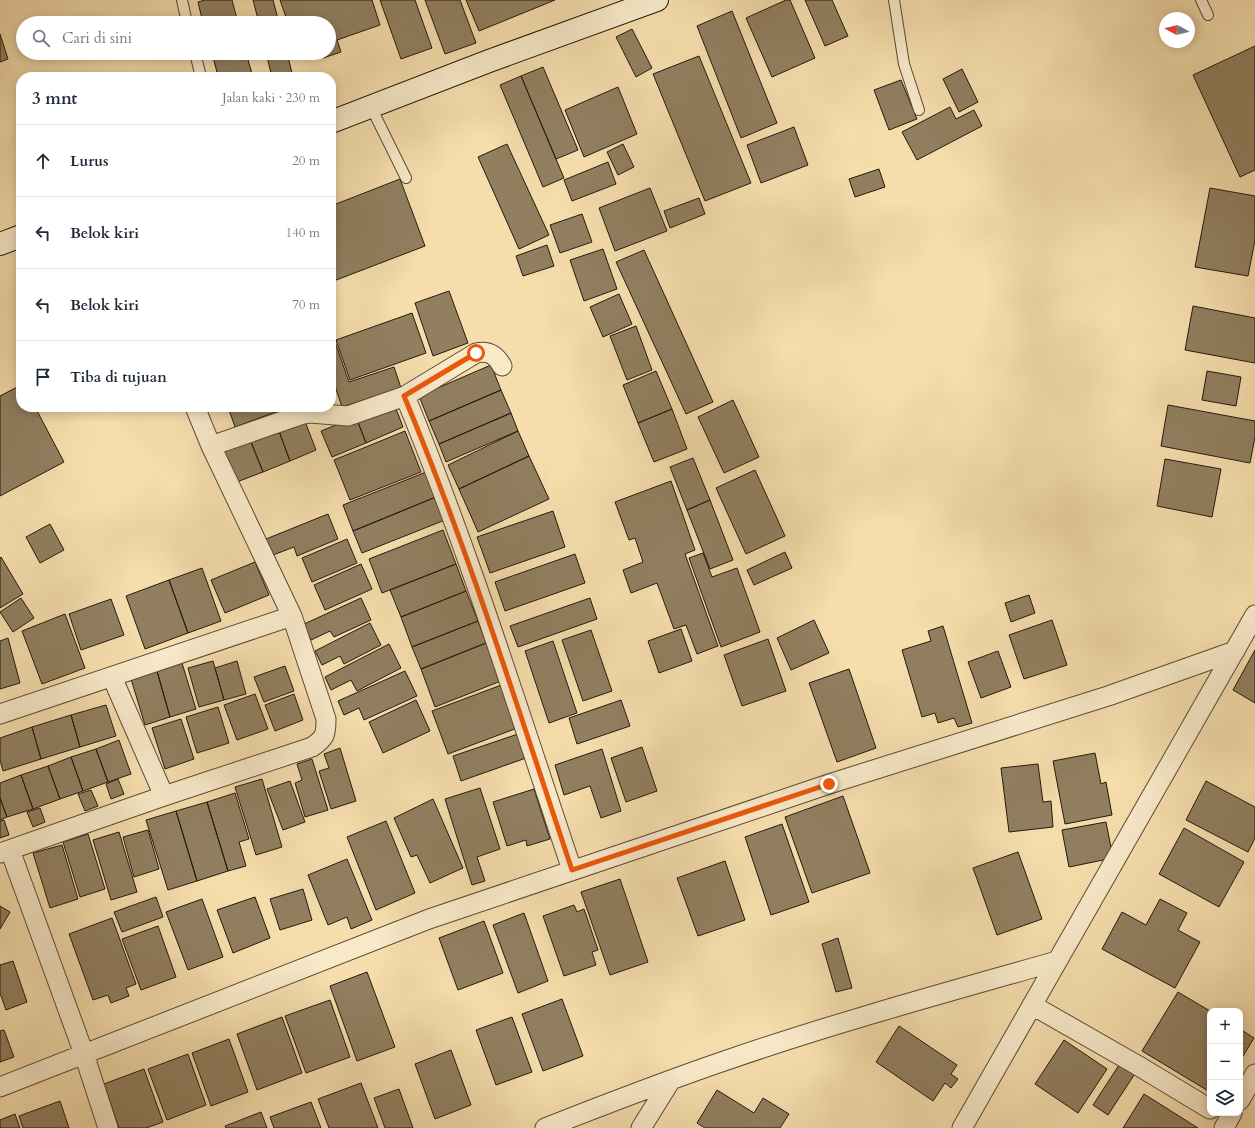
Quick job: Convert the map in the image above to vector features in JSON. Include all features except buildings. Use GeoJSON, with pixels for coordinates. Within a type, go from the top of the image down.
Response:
{"type":"FeatureCollection","features":[{"type":"Feature","properties":{"kind":"main road"},"geometry":{"type":"LineString","coordinates":[[336,120],[489,61],[657,0]]}},
{"type":"Feature","properties":{"kind":"main road"},"geometry":{"type":"LineString","coordinates":[[0,244],[16,238]]}},
{"type":"Feature","properties":{"kind":"street"},"geometry":{"type":"LineString","coordinates":[[211,446],[303,414],[310,413],[348,416],[404,396],[476,353],[481,352],[495,355],[502,366]]}},
{"type":"Feature","properties":{"kind":"street"},"geometry":{"type":"LineString","coordinates":[[404,396],[423,442],[486,612],[572,870]]}},
{"type":"Feature","properties":{"kind":"street"},"geometry":{"type":"LineString","coordinates":[[108,1128],[84,1054],[5,852],[164,796],[312,747],[322,740],[326,731],[326,719],[292,616],[211,446],[197,412]]}},
{"type":"Feature","properties":{"kind":"street"},"geometry":{"type":"LineString","coordinates":[[962,1128],[1255,615]]}},
{"type":"Feature","properties":{"kind":"street"},"geometry":{"type":"LineString","coordinates":[[0,714],[292,616]]}},
{"type":"Feature","properties":{"kind":"street"},"geometry":{"type":"LineString","coordinates":[[0,1087],[429,919],[829,784],[1108,696],[1235,651]]}},
{"type":"Feature","properties":{"kind":"street"},"geometry":{"type":"LineString","coordinates":[[112,677],[164,796]]}},
{"type":"Feature","properties":{"kind":"street"},"geometry":{"type":"LineString","coordinates":[[545,1128],[624,1097],[729,1059],[843,1022],[1057,960]]}},
{"type":"Feature","properties":{"kind":"street"},"geometry":{"type":"LineString","coordinates":[[1032,1005],[1207,1107]]}},
{"type":"Feature","properties":{"kind":"street"},"geometry":{"type":"LineString","coordinates":[[1243,1095],[1255,1074]]}},
{"type":"Feature","properties":{"kind":"street"},"geometry":{"type":"LineString","coordinates":[[641,1128],[671,1080]]}},
{"type":"Feature","properties":{"kind":"lane"},"geometry":{"type":"LineString","coordinates":[[182,0],[185,16]]}},
{"type":"Feature","properties":{"kind":"lane"},"geometry":{"type":"LineString","coordinates":[[894,0],[904,64],[919,110]]}},
{"type":"Feature","properties":{"kind":"lane"},"geometry":{"type":"LineString","coordinates":[[1201,0],[1208,15]]}},
{"type":"Feature","properties":{"kind":"lane"},"geometry":{"type":"LineString","coordinates":[[197,60],[200,72]]}},
{"type":"Feature","properties":{"kind":"lane"},"geometry":{"type":"LineString","coordinates":[[371,107],[406,178]]}},
{"type":"Feature","properties":{"kind":"route"},"geometry":{"type":"LineString","coordinates":[[476,353],[404,396],[423,442],[486,612],[572,870],[829,784]]}}]}
